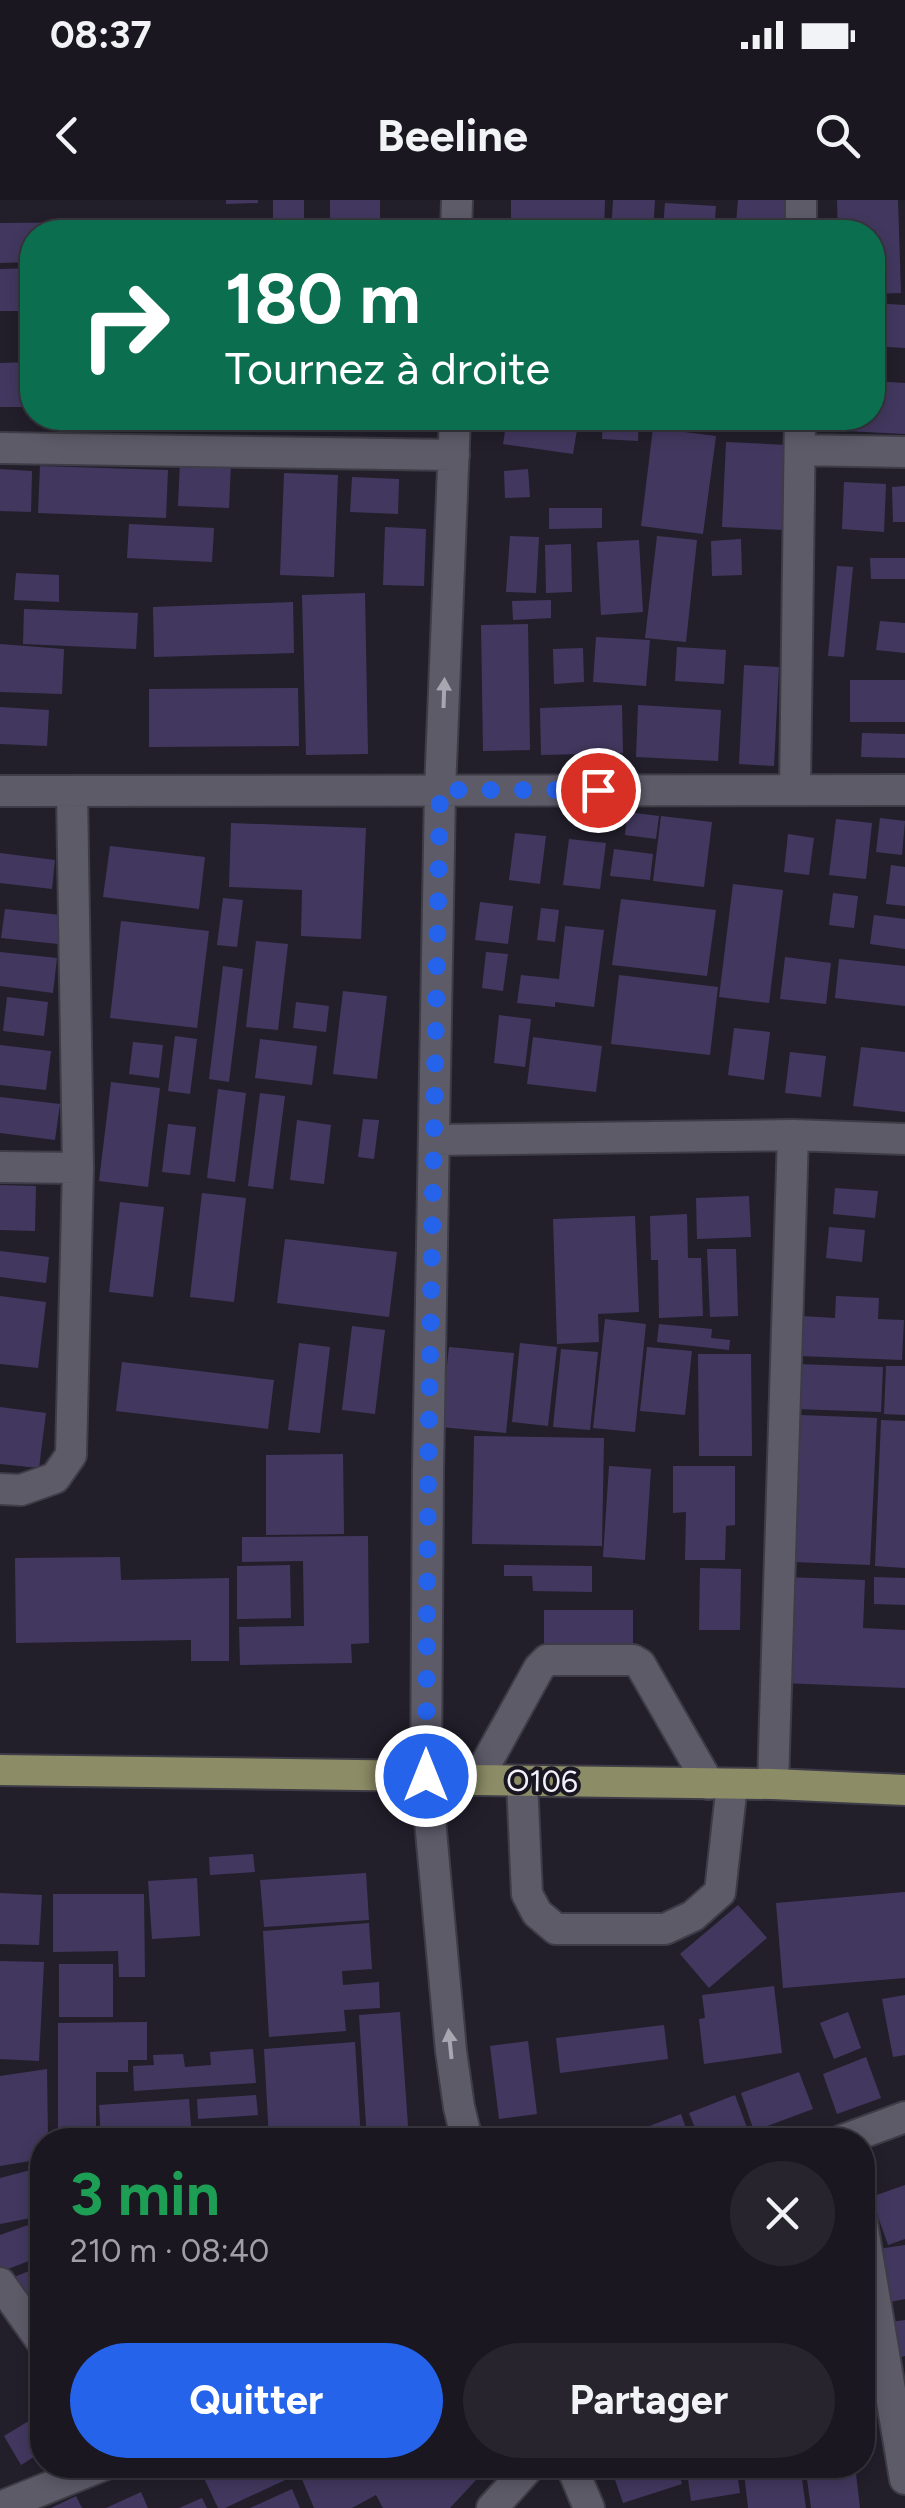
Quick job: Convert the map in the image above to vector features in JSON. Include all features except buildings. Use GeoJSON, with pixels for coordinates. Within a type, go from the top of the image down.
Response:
{"type":"FeatureCollection","features":[{"type":"Feature","properties":{"kind":"main road","name":"O106"},"geometry":{"type":"LineString","coordinates":[[0,1770],[426,1776],[905,1790]]}},
{"type":"Feature","properties":{"kind":"street"},"geometry":{"type":"LineString","coordinates":[[454,430],[440,790],[426,1776],[451,2051],[463,2128]]}},
{"type":"Feature","properties":{"kind":"street"},"geometry":{"type":"LineString","coordinates":[[794,789],[800,430]]}},
{"type":"Feature","properties":{"kind":"street"},"geometry":{"type":"LineString","coordinates":[[0,448],[454,455]]}},
{"type":"Feature","properties":{"kind":"street"},"geometry":{"type":"LineString","coordinates":[[800,450],[905,452]]}},
{"type":"Feature","properties":{"kind":"street"},"geometry":{"type":"LineString","coordinates":[[0,791],[905,790]]}},
{"type":"Feature","properties":{"kind":"street"},"geometry":{"type":"LineString","coordinates":[[0,1489],[22,1490],[55,1478],[71,1456],[78,1168],[72,792]]}},
{"type":"Feature","properties":{"kind":"street"},"geometry":{"type":"LineString","coordinates":[[434,1140],[793,1135],[905,1139]]}},
{"type":"Feature","properties":{"kind":"street"},"geometry":{"type":"LineString","coordinates":[[773,1784],[793,1135]]}},
{"type":"Feature","properties":{"kind":"street"},"geometry":{"type":"LineString","coordinates":[[0,1167],[78,1168]]}},
{"type":"Feature","properties":{"kind":"street"},"geometry":{"type":"LineString","coordinates":[[477,1780],[547,1660],[633,1660],[640,1664],[720,1784],[720,1892],[693,1916],[664,1929],[556,1929],[538,1913],[527,1894],[522,1780]]}},
{"type":"Feature","properties":{"kind":"street"},"geometry":{"type":"LineString","coordinates":[[875,2128],[905,2117]]}},
{"type":"Feature","properties":{"kind":"street"},"geometry":{"type":"LineString","coordinates":[[875,2281],[896,2374],[905,2480]]}},
{"type":"Feature","properties":{"kind":"street"},"geometry":{"type":"LineString","coordinates":[[0,2283],[30,2325]]}},
{"type":"Feature","properties":{"kind":"street"},"geometry":{"type":"LineString","coordinates":[[0,2508],[73,2478]]}},
{"type":"Feature","properties":{"kind":"street"},"geometry":{"type":"LineString","coordinates":[[492,2508],[519,2478]]}},
{"type":"Feature","properties":{"kind":"street"},"geometry":{"type":"LineString","coordinates":[[576,2478],[589,2508]]}},
{"type":"Feature","properties":{"kind":"route"},"geometry":{"type":"LineString","coordinates":[[426,1776],[440,790],[598,790]]}}]}
